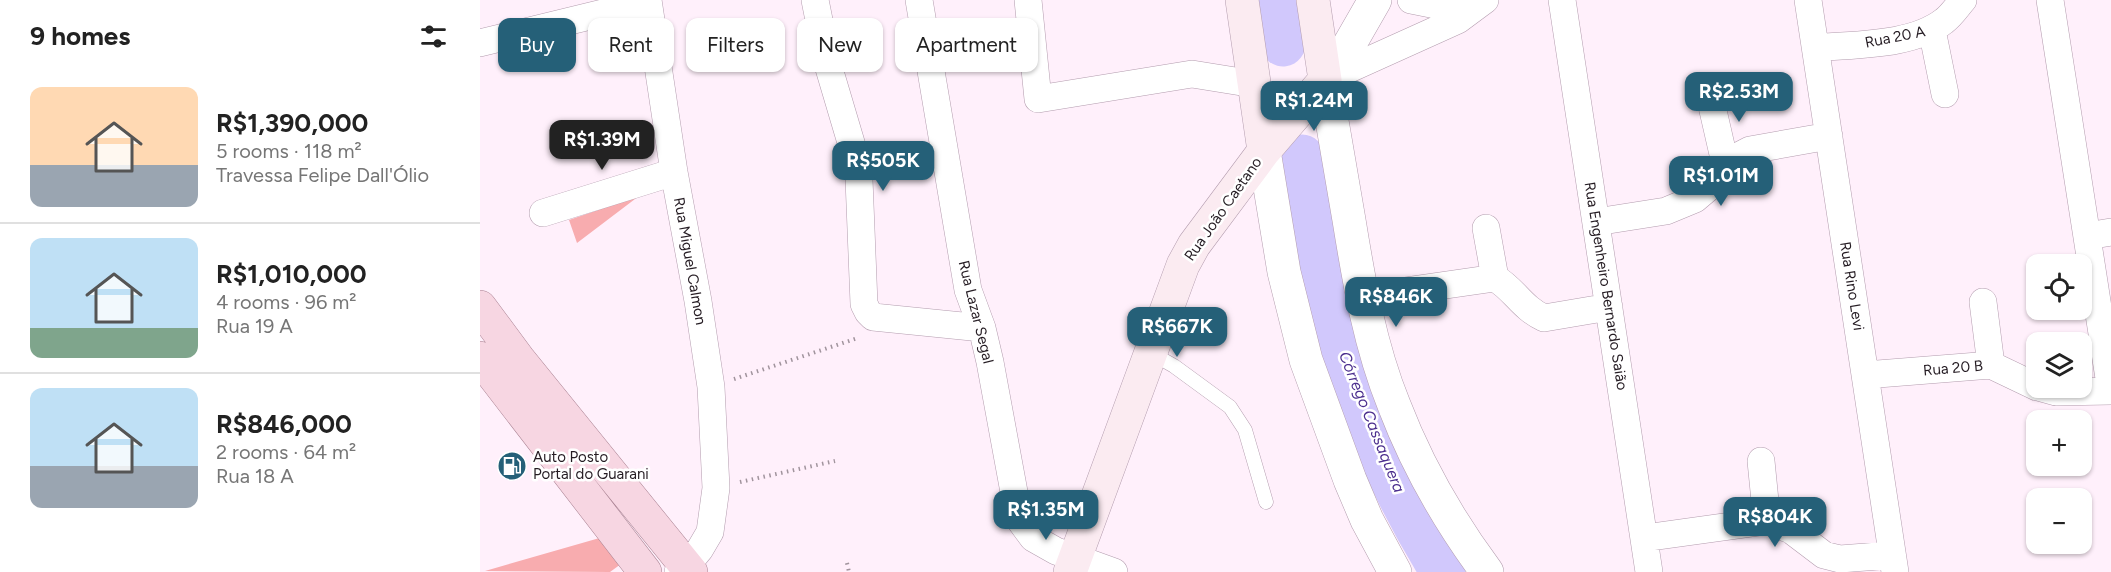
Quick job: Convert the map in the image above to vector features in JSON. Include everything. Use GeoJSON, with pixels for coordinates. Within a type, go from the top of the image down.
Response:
{"type":"FeatureCollection","features":[{"type":"Feature","properties":{"kind":"main road"},"geometry":{"type":"LineString","coordinates":[[1242,0],[1264,151]]}},
{"type":"Feature","properties":{"kind":"main road"},"geometry":{"type":"LineString","coordinates":[[1313,0],[1325,80]]}},
{"type":"Feature","properties":{"kind":"main road","name":"Rua João Caetano"},"geometry":{"type":"LineString","coordinates":[[1064,567],[1151,353],[1183,265],[1194,245],[1264,151],[1325,80]]}},
{"type":"Feature","properties":{"kind":"main road"},"geometry":{"type":"LineString","coordinates":[[480,308],[685,570]]}},
{"type":"Feature","properties":{"kind":"main road"},"geometry":{"type":"LineString","coordinates":[[483,367],[645,572]]}},
{"type":"Feature","properties":{"kind":"street"},"geometry":{"type":"LineString","coordinates":[[815,0],[828,64],[855,156],[859,179],[864,304],[867,312],[873,317],[982,328]]}},
{"type":"Feature","properties":{"kind":"street","name":"Rua Lazar Segal"},"geometry":{"type":"LineString","coordinates":[[919,0],[968,290],[982,328],[990,362],[1019,519],[1032,538],[1056,551],[1064,567],[1114,572]]}},
{"type":"Feature","properties":{"kind":"street"},"geometry":{"type":"LineString","coordinates":[[1028,0],[1038,99],[1191,74],[1254,84]]}},
{"type":"Feature","properties":{"kind":"street"},"geometry":{"type":"LineString","coordinates":[[1375,0],[1344,54],[1325,80],[1363,297],[1375,348],[1393,404],[1412,448],[1444,510],[1487,572]]}},
{"type":"Feature","properties":{"kind":"street"},"geometry":{"type":"LineString","coordinates":[[1411,0],[1431,4],[1482,2]]}},
{"type":"Feature","properties":{"kind":"street","name":"Rua Engenheiro Bernardo Saião"},"geometry":{"type":"LineString","coordinates":[[1562,0],[1649,572]]}},
{"type":"Feature","properties":{"kind":"street","name":"Rua Rino Levi"},"geometry":{"type":"LineString","coordinates":[[1808,0],[1894,564]]}},
{"type":"Feature","properties":{"kind":"street","name":"Rua 20 A"},"geometry":{"type":"LineString","coordinates":[[1816,48],[1881,42],[1918,35],[1932,30],[1946,20],[1962,0]]}},
{"type":"Feature","properties":{"kind":"street"},"geometry":{"type":"LineString","coordinates":[[2051,0],[2099,234],[2111,391]]}},
{"type":"Feature","properties":{"kind":"street"},"geometry":{"type":"LineString","coordinates":[[480,43],[648,1]]}},
{"type":"Feature","properties":{"kind":"street","name":"Rua Miguel Calmon"},"geometry":{"type":"LineString","coordinates":[[648,1],[674,172],[711,387],[716,488],[710,532],[685,570]]}},
{"type":"Feature","properties":{"kind":"street"},"geometry":{"type":"LineString","coordinates":[[1325,80],[1458,20],[1482,2]]}},
{"type":"Feature","properties":{"kind":"street"},"geometry":{"type":"LineString","coordinates":[[1932,30],[1945,94]]}},
{"type":"Feature","properties":{"kind":"street"},"geometry":{"type":"LineString","coordinates":[[1709,93],[1725,163]]}},
{"type":"Feature","properties":{"kind":"street"},"geometry":{"type":"LineString","coordinates":[[1596,222],[1666,211],[1695,200],[1715,182],[1725,163],[1750,150],[1829,136]]}},
{"type":"Feature","properties":{"kind":"street"},"geometry":{"type":"LineString","coordinates":[[1264,151],[1284,272],[1306,360],[1350,480],[1367,520],[1395,572]]}},
{"type":"Feature","properties":{"kind":"street"},"geometry":{"type":"LineString","coordinates":[[543,213],[674,172]]}},
{"type":"Feature","properties":{"kind":"street"},"geometry":{"type":"LineString","coordinates":[[1486,228],[1495,278]]}},
{"type":"Feature","properties":{"kind":"street"},"geometry":{"type":"LineString","coordinates":[[1363,297],[1495,278],[1504,283],[1525,307],[1544,318],[1609,307]]}},
{"type":"Feature","properties":{"kind":"street"},"geometry":{"type":"LineString","coordinates":[[1983,302],[1990,365]]}},
{"type":"Feature","properties":{"kind":"street"},"geometry":{"type":"LineString","coordinates":[[483,367],[520,361]]}},
{"type":"Feature","properties":{"kind":"street","name":"Rua 20 B"},"geometry":{"type":"LineString","coordinates":[[1865,375],[1990,365],[2026,382]]}},
{"type":"Feature","properties":{"kind":"street","name":"Rua 20 B"},"geometry":{"type":"LineString","coordinates":[[2092,391],[2111,391]]}},
{"type":"Feature","properties":{"kind":"street"},"geometry":{"type":"LineString","coordinates":[[1761,461],[1767,521]]}},
{"type":"Feature","properties":{"kind":"street"},"geometry":{"type":"LineString","coordinates":[[1644,538],[1767,521],[1791,530],[1824,555],[1840,559],[1894,564]]}},
{"type":"Feature","properties":{"kind":"lane"},"geometry":{"type":"LineString","coordinates":[[1151,353],[1174,366],[1230,407],[1245,430],[1266,502]]}},
{"type":"Feature","properties":{"kind":"path"},"geometry":{"type":"LineString","coordinates":[[711,387],[865,336],[889,318]]}},
{"type":"Feature","properties":{"kind":"path"},"geometry":{"type":"LineString","coordinates":[[716,488],[835,461]]}},
{"type":"Feature","properties":{"kind":"path"},"geometry":{"type":"LineString","coordinates":[[848,563],[849,572]]}},
{"type":"Feature","properties":{"kind":"shaded area"},"geometry":{"type":"Polygon","coordinates":[[[639,196],[577,243],[569,220],[639,196]]]}},
{"type":"Feature","properties":{"kind":"shaded area"},"geometry":{"type":"Polygon","coordinates":[[[603,537],[621,564],[610,572],[485,571],[603,537]]]}},
{"type":"Feature","properties":{"kind":"waterway","name":"Córrego Cassaquera"},"geometry":{"type":"LineString","coordinates":[[1277,0],[1283,44]]}},
{"type":"Feature","properties":{"kind":"waterway","name":"Córrego Cassaquera"},"geometry":{"type":"LineString","coordinates":[[1302,157],[1327,295],[1352,381],[1392,479],[1443,572]]}},
{"type":"Feature","properties":{"kind":"place","name":"Auto Posto Portal do Guarani"},"geometry":{"type":"Point","coordinates":[512,466]}}]}
